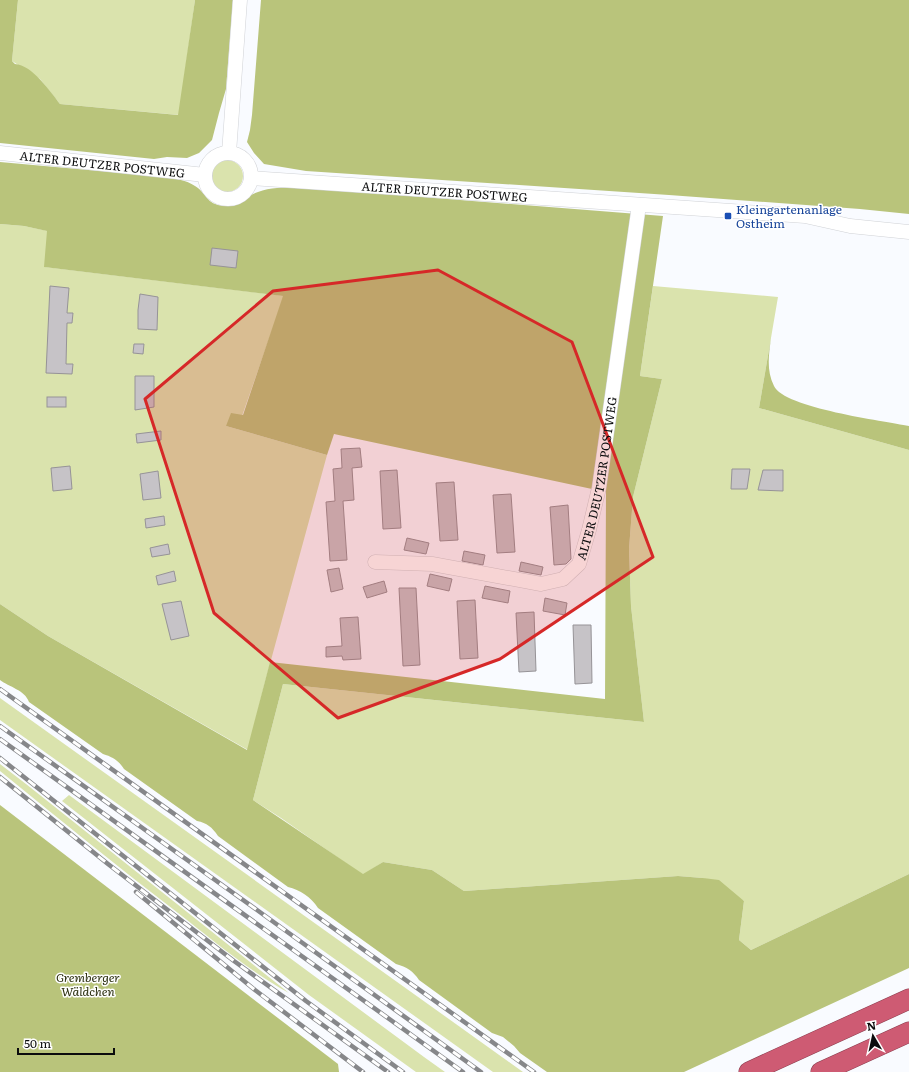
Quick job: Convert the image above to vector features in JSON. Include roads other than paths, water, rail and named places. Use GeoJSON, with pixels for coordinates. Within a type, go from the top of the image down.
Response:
{"type":"FeatureCollection","features":[{"type":"Feature","properties":{"kind":"highway"},"geometry":{"type":"LineString","coordinates":[[749,1072],[909,999]]}},
{"type":"Feature","properties":{"kind":"highway"},"geometry":{"type":"LineString","coordinates":[[821,1072],[909,1032]]}},
{"type":"Feature","properties":{"kind":"street"},"geometry":{"type":"LineString","coordinates":[[229,153],[240,0]]}},
{"type":"Feature","properties":{"kind":"street","name":"ALTER DEUTZER POSTWEG"},"geometry":{"type":"LineString","coordinates":[[0,153],[205,175]]}},
{"type":"Feature","properties":{"kind":"street"},"geometry":{"type":"LineString","coordinates":[[229,153],[238,155],[245,161],[250,169],[251,178],[249,186],[243,194],[235,198],[226,199],[218,197],[211,191],[206,183],[205,175],[207,166],[213,159],[220,155],[229,153]]}},
{"type":"Feature","properties":{"kind":"street","name":"ALTER DEUTZER POSTWEG"},"geometry":{"type":"LineString","coordinates":[[251,178],[805,216],[850,226],[909,232]]}},
{"type":"Feature","properties":{"kind":"street","name":"ALTER DEUTZER POSTWEG"},"geometry":{"type":"LineString","coordinates":[[375,562],[432,564],[541,584],[563,579],[579,564],[599,488],[639,205]]}},
{"type":"Feature","properties":{"kind":"railway"},"geometry":{"type":"LineString","coordinates":[[0,689],[534,1072]]}},
{"type":"Feature","properties":{"kind":"railway"},"geometry":{"type":"LineString","coordinates":[[0,726],[481,1072]]}},
{"type":"Feature","properties":{"kind":"railway"},"geometry":{"type":"LineString","coordinates":[[0,739],[463,1072]]}},
{"type":"Feature","properties":{"kind":"railway"},"geometry":{"type":"LineString","coordinates":[[0,758],[306,1001],[403,1072]]}},
{"type":"Feature","properties":{"kind":"railway"},"geometry":{"type":"LineString","coordinates":[[0,777],[108,864],[234,961],[388,1072]]}},
{"type":"Feature","properties":{"kind":"railway"},"geometry":{"type":"LineString","coordinates":[[136,892],[255,990],[363,1072]]}},
{"type":"Feature","properties":{"kind":"place","name":"Kleingartenanlage Ostheim"},"geometry":{"type":"Point","coordinates":[728,216]}},
{"type":"Feature","properties":{"kind":"park label","name":"Gremberger Wäldchen"},"geometry":{"type":"Point","coordinates":[88,984]}}]}
